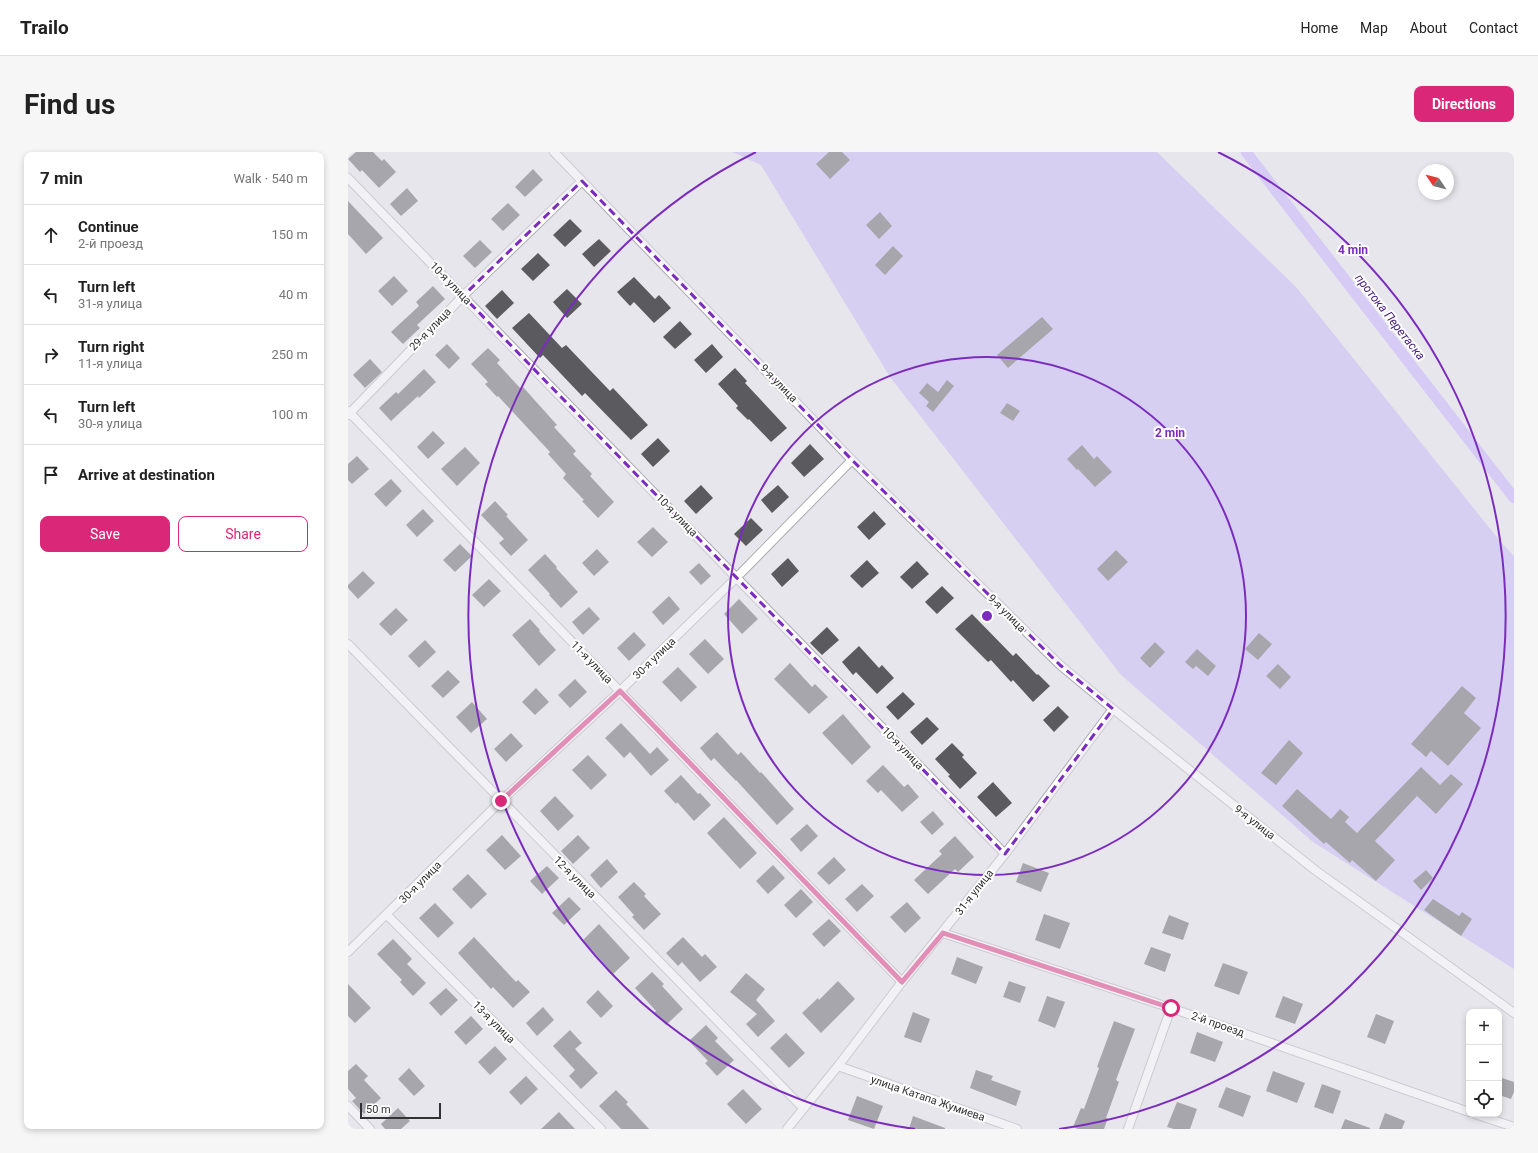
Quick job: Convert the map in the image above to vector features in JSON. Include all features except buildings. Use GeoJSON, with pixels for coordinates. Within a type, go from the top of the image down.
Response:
{"type":"FeatureCollection","features":[{"type":"Feature","properties":{"kind":"street","name":"9-я улица"},"geometry":{"type":"LineString","coordinates":[[554,152],[852,460],[1060,665],[1315,870],[1514,1013]]}},
{"type":"Feature","properties":{"kind":"street","name":"10-я улица"},"geometry":{"type":"LineString","coordinates":[[348,178],[1005,854]]}},
{"type":"Feature","properties":{"kind":"street","name":"29-я улица"},"geometry":{"type":"LineString","coordinates":[[349,413],[463,296],[582,181]]}},
{"type":"Feature","properties":{"kind":"street","name":"11-я улица"},"geometry":{"type":"LineString","coordinates":[[349,413],[902,982]]}},
{"type":"Feature","properties":{"kind":"street","name":"30-я улица"},"geometry":{"type":"LineString","coordinates":[[348,952],[501,801],[620,691],[737,577],[852,460]]}},
{"type":"Feature","properties":{"kind":"street","name":"12-я улица"},"geometry":{"type":"LineString","coordinates":[[348,644],[803,1108]]}},
{"type":"Feature","properties":{"kind":"street","name":"31-я улица"},"geometry":{"type":"LineString","coordinates":[[787,1129],[1005,854],[1113,709]]}},
{"type":"Feature","properties":{"kind":"street","name":"13-я улица"},"geometry":{"type":"LineString","coordinates":[[387,915],[601,1129]]}},
{"type":"Feature","properties":{"kind":"street","name":"2-й проезд"},"geometry":{"type":"LineString","coordinates":[[943,933],[1171,1008],[1466,1111]]}},
{"type":"Feature","properties":{"kind":"street"},"geometry":{"type":"LineString","coordinates":[[1128,1129],[1171,1008]]}},
{"type":"Feature","properties":{"kind":"street","name":"улица Катапа Жумиева"},"geometry":{"type":"LineString","coordinates":[[838,1066],[1017,1129]]}},
{"type":"Feature","properties":{"kind":"street"},"geometry":{"type":"LineString","coordinates":[[348,1106],[370,1129]]}},
{"type":"Feature","properties":{"kind":"street"},"geometry":{"type":"LineString","coordinates":[[1483,1117],[1514,1128]]}},
{"type":"Feature","properties":{"kind":"highlighted area"},"geometry":{"type":"Polygon","coordinates":[[[582,181],[852,460],[1060,665],[1113,709],[1005,854],[463,296],[582,181]]]}},
{"type":"Feature","properties":{"kind":"shaded area"},"geometry":{"type":"Polygon","coordinates":[[[732,152],[1157,152],[1296,287],[1500,541],[1514,556],[1514,969],[1313,842],[1121,675],[890,377],[761,165],[732,152]]]}},
{"type":"Feature","properties":{"kind":"waterway","name":"протока Перетаска"},"geometry":{"type":"LineString","coordinates":[[1246,152],[1514,498]]}},
{"type":"Feature","properties":{"kind":"route"},"geometry":{"type":"LineString","coordinates":[[501,801],[620,691],[902,982],[943,933],[1171,1008]]}}]}
